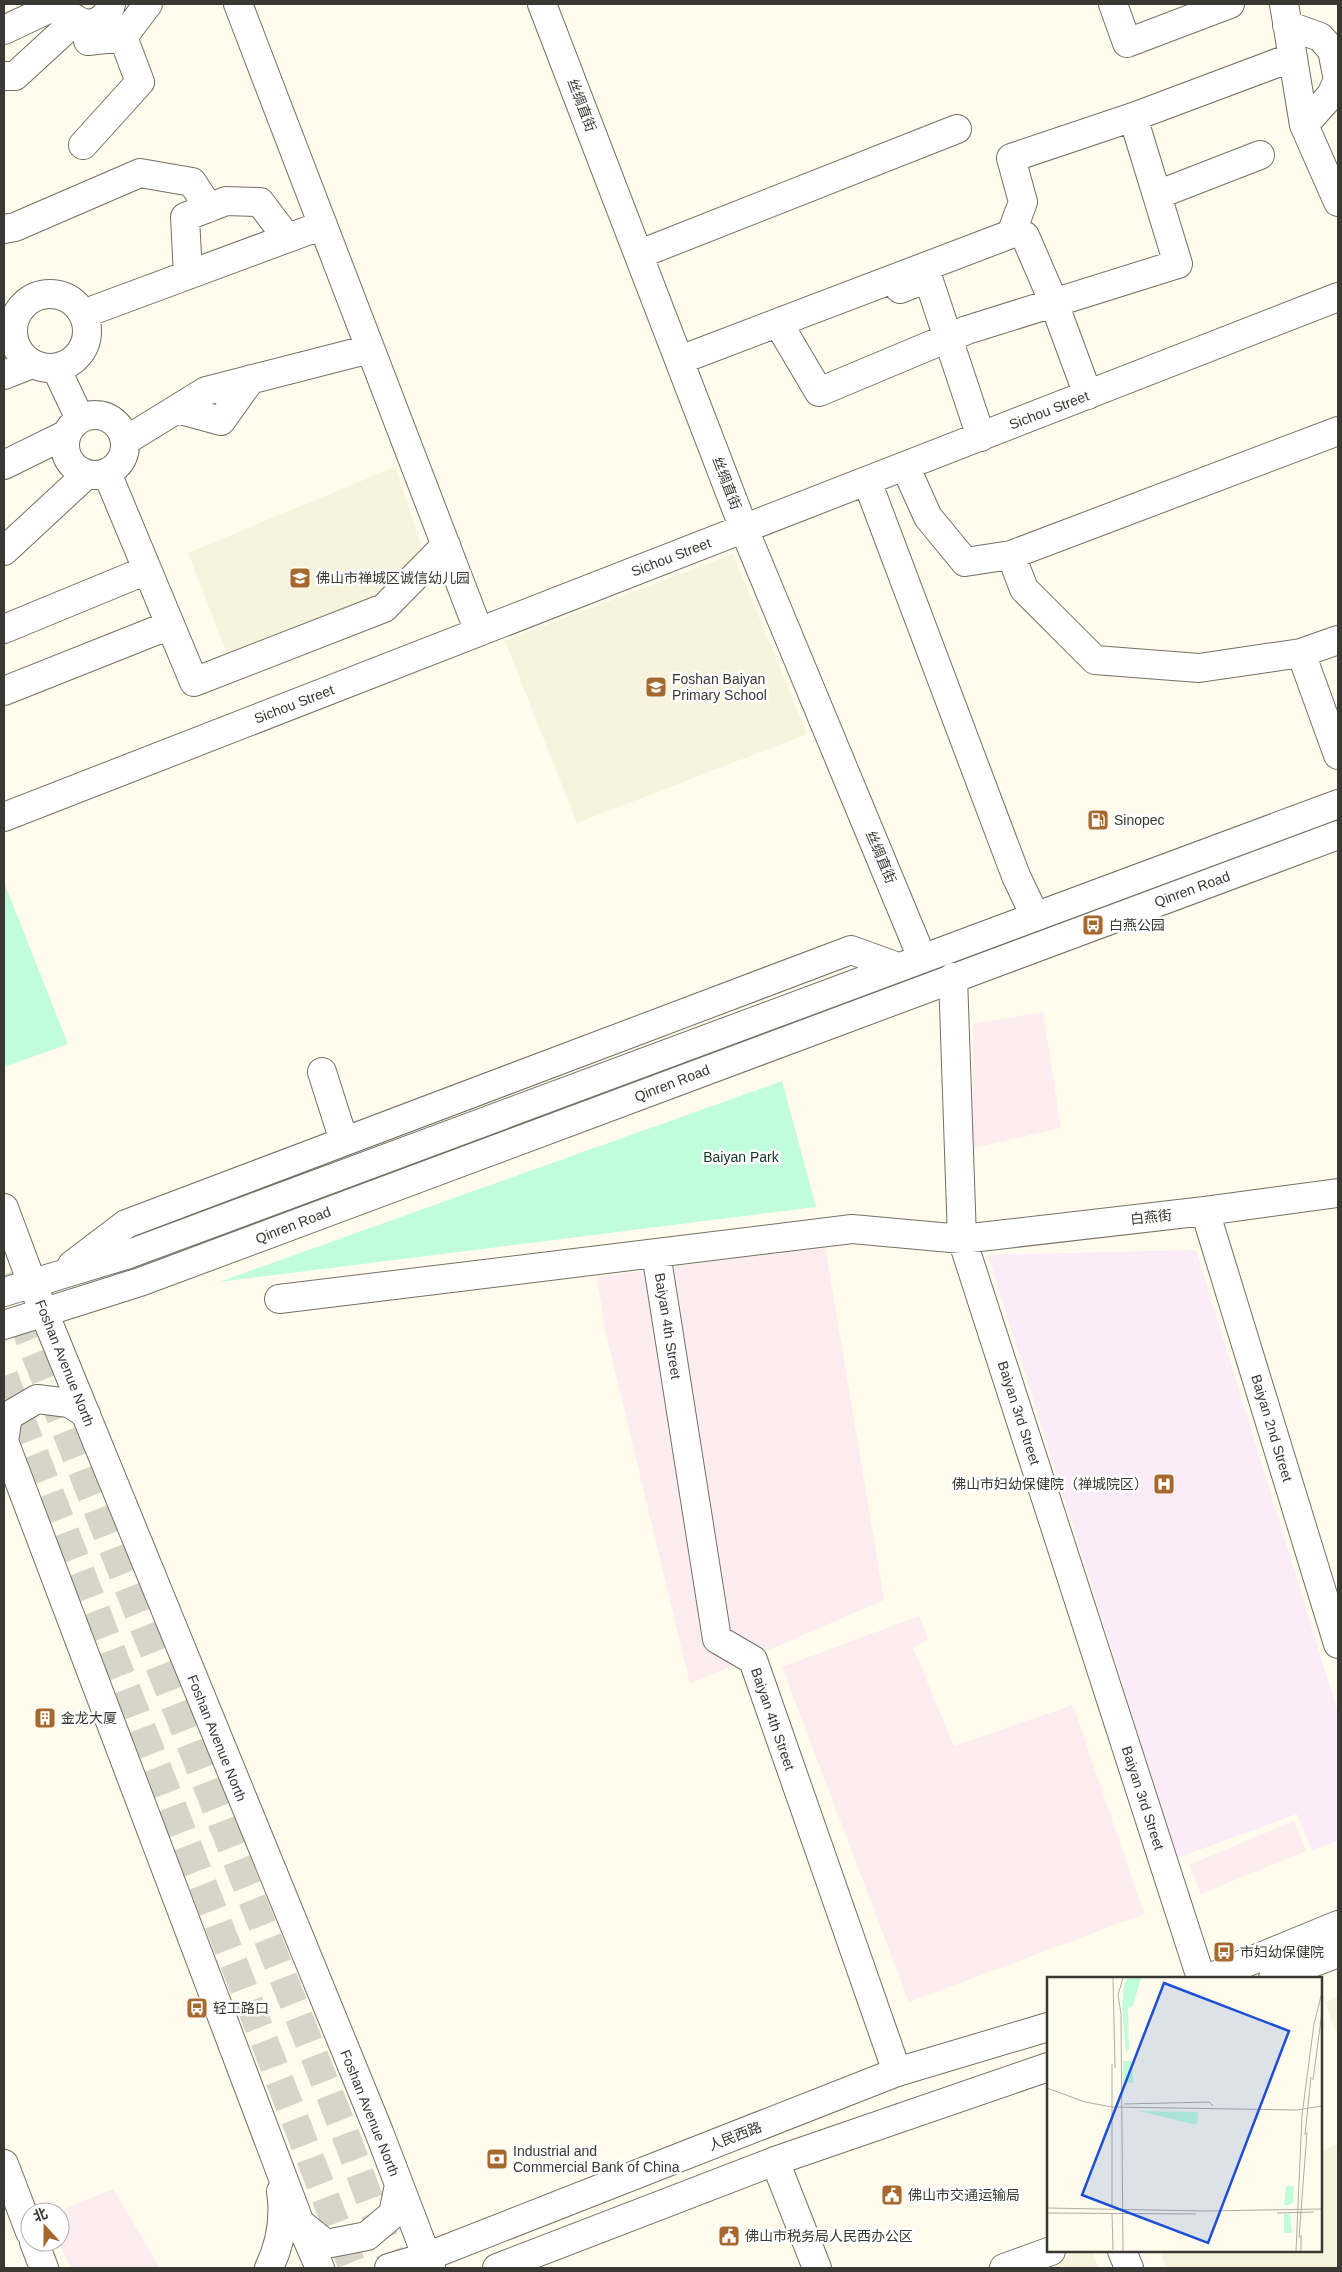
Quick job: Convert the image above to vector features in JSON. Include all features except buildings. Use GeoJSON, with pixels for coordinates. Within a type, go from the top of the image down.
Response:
{"type":"FeatureCollection","features":[{"type":"Feature","properties":{"kind":"street"},"geometry":{"type":"LineString","coordinates":[[4,30],[73,13],[104,18],[111,4]]}},
{"type":"Feature","properties":{"kind":"street"},"geometry":{"type":"LineString","coordinates":[[73,13],[88,42],[123,37],[148,4]]}},
{"type":"Feature","properties":{"kind":"street"},"geometry":{"type":"LineString","coordinates":[[238,4],[479,632]]}},
{"type":"Feature","properties":{"kind":"street","name":"丝绸直街"},"geometry":{"type":"LineString","coordinates":[[542,4],[640,254],[910,962]]}},
{"type":"Feature","properties":{"kind":"street"},"geometry":{"type":"LineString","coordinates":[[1113,4],[1127,43],[1230,4]]}},
{"type":"Feature","properties":{"kind":"street"},"geometry":{"type":"LineString","coordinates":[[4,76],[15,76],[73,13]]}},
{"type":"Feature","properties":{"kind":"street"},"geometry":{"type":"LineString","coordinates":[[1285,14],[1320,37],[1335,50],[1338,80],[1331,95],[1304,125]]}},
{"type":"Feature","properties":{"kind":"street"},"geometry":{"type":"LineString","coordinates":[[1285,14],[1304,125],[1338,202]]}},
{"type":"Feature","properties":{"kind":"street"},"geometry":{"type":"LineString","coordinates":[[83,145],[140,82],[123,37]]}},
{"type":"Feature","properties":{"kind":"street"},"geometry":{"type":"LineString","coordinates":[[680,360],[1011,234],[1023,202],[1011,158],[1133,117],[1292,57]]}},
{"type":"Feature","properties":{"kind":"street"},"geometry":{"type":"LineString","coordinates":[[784,333],[819,392],[949,338],[1178,264],[1133,117]]}},
{"type":"Feature","properties":{"kind":"street"},"geometry":{"type":"LineString","coordinates":[[640,254],[957,129]]}},
{"type":"Feature","properties":{"kind":"street"},"geometry":{"type":"LineString","coordinates":[[1157,195],[1260,155]]}},
{"type":"Feature","properties":{"kind":"street"},"geometry":{"type":"LineString","coordinates":[[4,229],[15,227],[140,173],[192,182],[209,208]]}},
{"type":"Feature","properties":{"kind":"street"},"geometry":{"type":"LineString","coordinates":[[188,275],[185,217],[226,201],[260,202],[287,238]]}},
{"type":"Feature","properties":{"kind":"street"},"geometry":{"type":"LineString","coordinates":[[83,314],[323,225]]}},
{"type":"Feature","properties":{"kind":"street"},"geometry":{"type":"LineString","coordinates":[[1025,236],[1054,303],[1088,395]]}},
{"type":"Feature","properties":{"kind":"street"},"geometry":{"type":"LineString","coordinates":[[732,351],[928,278],[980,437]]}},
{"type":"Feature","properties":{"kind":"street"},"geometry":{"type":"LineString","coordinates":[[4,375],[27,356],[77,357],[84,348],[87,325],[83,314],[67,298],[55,294],[42,295],[30,300],[20,308],[12,332],[27,356],[73,427]]}},
{"type":"Feature","properties":{"kind":"street","name":"Sichou Street"},"geometry":{"type":"LineString","coordinates":[[4,816],[867,482],[1338,297]]}},
{"type":"Feature","properties":{"kind":"street"},"geometry":{"type":"LineString","coordinates":[[125,441],[206,391],[370,349]]}},
{"type":"Feature","properties":{"kind":"street"},"geometry":{"type":"LineString","coordinates":[[4,465],[99,415],[108,418],[116,424],[125,441],[121,460],[97,473],[4,552]]}},
{"type":"Feature","properties":{"kind":"street"},"geometry":{"type":"LineString","coordinates":[[73,427],[64,444],[70,463],[97,473],[147,570],[194,682],[384,608],[446,545]]}},
{"type":"Feature","properties":{"kind":"street"},"geometry":{"type":"LineString","coordinates":[[905,466],[928,517],[965,562],[1011,555],[1338,431]]}},
{"type":"Feature","properties":{"kind":"street"},"geometry":{"type":"LineString","coordinates":[[867,482],[1016,876],[1035,916]]}},
{"type":"Feature","properties":{"kind":"street"},"geometry":{"type":"LineString","coordinates":[[1011,555],[1024,589],[1095,660],[1199,668],[1301,653],[1338,640]]}},
{"type":"Feature","properties":{"kind":"street"},"geometry":{"type":"LineString","coordinates":[[4,629],[147,570]]}},
{"type":"Feature","properties":{"kind":"street"},"geometry":{"type":"LineString","coordinates":[[4,691],[170,625]]}},
{"type":"Feature","properties":{"kind":"street"},"geometry":{"type":"LineString","coordinates":[[1301,653],[1338,755]]}},
{"type":"Feature","properties":{"kind":"street"},"geometry":{"type":"LineString","coordinates":[[4,1292],[129,1254],[1338,804]]}},
{"type":"Feature","properties":{"kind":"street","name":"Qinren Road"},"geometry":{"type":"LineString","coordinates":[[4,1325],[140,1282],[953,977],[1338,835]]}},
{"type":"Feature","properties":{"kind":"street"},"geometry":{"type":"LineString","coordinates":[[59,1275],[126,1224],[851,950],[910,962]]}},
{"type":"Feature","properties":{"kind":"street","name":"Baiyan 3rd Street"},"geometry":{"type":"LineString","coordinates":[[953,977],[962,1239],[1201,1977]]}},
{"type":"Feature","properties":{"kind":"street"},"geometry":{"type":"LineString","coordinates":[[322,1072],[344,1141]]}},
{"type":"Feature","properties":{"kind":"street","name":"白燕街"},"geometry":{"type":"LineString","coordinates":[[279,1299],[852,1229],[962,1239],[1205,1211],[1338,1193]]}},
{"type":"Feature","properties":{"kind":"street","name":"Foshan Avenue North"},"geometry":{"type":"LineString","coordinates":[[4,1208],[32,1283],[399,2185],[428,2263]]}},
{"type":"Feature","properties":{"kind":"street","name":"Baiyan 2nd Street"},"geometry":{"type":"LineString","coordinates":[[1205,1211],[1338,1644]]}},
{"type":"Feature","properties":{"kind":"street","name":"Baiyan 4th Street"},"geometry":{"type":"LineString","coordinates":[[656,1253],[717,1639],[753,1660],[897,2072]]}},
{"type":"Feature","properties":{"kind":"street"},"geometry":{"type":"LineString","coordinates":[[86,1414],[69,1403],[37,1399],[8,1416],[4,1441],[300,2223],[320,2268]]}},
{"type":"Feature","properties":{"kind":"street"},"geometry":{"type":"LineString","coordinates":[[1211,1977],[1338,1925]]}},
{"type":"Feature","properties":{"kind":"street"},"geometry":{"type":"LineString","coordinates":[[1276,1977],[1338,1953]]}},
{"type":"Feature","properties":{"kind":"street","name":"人民西路"},"geometry":{"type":"LineString","coordinates":[[389,2268],[428,2263],[897,2072],[1047,2027]]}},
{"type":"Feature","properties":{"kind":"street"},"geometry":{"type":"LineString","coordinates":[[497,2268],[775,2161],[1047,2067]]}},
{"type":"Feature","properties":{"kind":"street"},"geometry":{"type":"LineString","coordinates":[[775,2161],[817,2268]]}},
{"type":"Feature","properties":{"kind":"street"},"geometry":{"type":"LineString","coordinates":[[269,2268],[276,2254],[284,2213],[277,2162]]}},
{"type":"Feature","properties":{"kind":"street"},"geometry":{"type":"LineString","coordinates":[[4,2164],[20,2206]]}},
{"type":"Feature","properties":{"kind":"street"},"geometry":{"type":"LineString","coordinates":[[300,2223],[326,2244],[367,2236],[393,2214],[399,2185]]}},
{"type":"Feature","properties":{"kind":"street"},"geometry":{"type":"LineString","coordinates":[[38,2252],[44,2268]]}},
{"type":"Feature","properties":{"kind":"street"},"geometry":{"type":"LineString","coordinates":[[1004,2268],[1048,2252]]}},
{"type":"Feature","properties":{"kind":"street"},"geometry":{"type":"LineString","coordinates":[[1122,2252],[1128,2268]]}},
{"type":"Feature","properties":{"kind":"shaded area","name":"佛山市禅城区诚信幼儿园"},"geometry":{"type":"Polygon","coordinates":[[[395,467],[424,554],[381,602],[230,661],[188,553],[395,467]]]}},
{"type":"Feature","properties":{"kind":"shaded area","name":"Foshan Baiyan Primary School"},"geometry":{"type":"Polygon","coordinates":[[[733,554],[807,734],[577,823],[505,641],[733,554]]]}},
{"type":"Feature","properties":{"kind":"shaded area"},"geometry":{"type":"Polygon","coordinates":[[[1043,1012],[1061,1128],[973,1148],[973,1024],[1043,1012]]]}},
{"type":"Feature","properties":{"kind":"shaded area"},"geometry":{"type":"Polygon","coordinates":[[[825,1246],[884,1600],[690,1684],[605,1329],[597,1277],[825,1246]]]}},
{"type":"Feature","properties":{"kind":"shaded area","name":"佛山市妇幼保健院（禅城院区）"},"geometry":{"type":"Polygon","coordinates":[[[1196,1250],[1338,1713],[1338,1841],[1312,1850],[1297,1814],[1177,1858],[988,1255],[1196,1250]]]}},
{"type":"Feature","properties":{"kind":"shaded area"},"geometry":{"type":"Polygon","coordinates":[[[919,1616],[928,1639],[913,1648],[954,1746],[1073,1705],[1144,1914],[909,2002],[782,1667],[919,1616]]]}},
{"type":"Feature","properties":{"kind":"shaded area"},"geometry":{"type":"Polygon","coordinates":[[[1294,1821],[1306,1851],[1201,1894],[1189,1865],[1294,1821]]]}},
{"type":"Feature","properties":{"kind":"shaded area"},"geometry":{"type":"Polygon","coordinates":[[[1338,1996],[1338,2038],[1325,2002],[1338,1996]]]}},
{"type":"Feature","properties":{"kind":"shaded area"},"geometry":{"type":"Polygon","coordinates":[[[1338,2144],[1338,2268],[1166,2268],[1160,2252],[1322,2252],[1322,2151],[1338,2144]]]}},
{"type":"Feature","properties":{"kind":"shaded area"},"geometry":{"type":"Polygon","coordinates":[[[113,2189],[160,2268],[71,2268],[63,2252],[70,2252],[70,2207],[113,2189]]]}},
{"type":"Feature","properties":{"kind":"shaded area"},"geometry":{"type":"Polygon","coordinates":[[[1078,2252],[1092,2252],[1099,2268],[1036,2268],[1078,2252]]]}},
{"type":"Feature","properties":{"kind":"green space"},"geometry":{"type":"Polygon","coordinates":[[[4,882],[68,1044],[4,1067],[4,882]]]}},
{"type":"Feature","properties":{"kind":"green space","name":"Baiyan Park"},"geometry":{"type":"Polygon","coordinates":[[[782,1081],[816,1207],[219,1282],[782,1081]]]}},
{"type":"Feature","properties":{"kind":"tunnel"},"geometry":{"type":"LineString","coordinates":[[4,1275],[343,2128],[395,2268]]}},
{"type":"Feature","properties":{"kind":"tunnel"},"geometry":{"type":"LineString","coordinates":[[4,1376],[353,2268]]}},
{"type":"Feature","properties":{"kind":"place","name":"佛山市禅城区诚信幼儿园"},"geometry":{"type":"Point","coordinates":[300,578]}},
{"type":"Feature","properties":{"kind":"place","name":"Foshan Baiyan Primary School"},"geometry":{"type":"Point","coordinates":[656,687]}},
{"type":"Feature","properties":{"kind":"place","name":"Sinopec"},"geometry":{"type":"Point","coordinates":[1098,820]}},
{"type":"Feature","properties":{"kind":"place","name":"白燕公园"},"geometry":{"type":"Point","coordinates":[1093,925]}},
{"type":"Feature","properties":{"kind":"place","name":"佛山市妇幼保健院（禅城院区）"},"geometry":{"type":"Point","coordinates":[1164,1484]}},
{"type":"Feature","properties":{"kind":"place","name":"金龙大厦"},"geometry":{"type":"Point","coordinates":[45,1718]}},
{"type":"Feature","properties":{"kind":"place","name":"市妇幼保健院"},"geometry":{"type":"Point","coordinates":[1224,1952]}},
{"type":"Feature","properties":{"kind":"place","name":"轻工路口"},"geometry":{"type":"Point","coordinates":[197,2008]}},
{"type":"Feature","properties":{"kind":"place","name":"Industrial and Commercial Bank of China"},"geometry":{"type":"Point","coordinates":[497,2159]}},
{"type":"Feature","properties":{"kind":"place","name":"佛山市交通运输局"},"geometry":{"type":"Point","coordinates":[892,2195]}},
{"type":"Feature","properties":{"kind":"place","name":"佛山市税务局人民西办公区"},"geometry":{"type":"Point","coordinates":[729,2236]}}]}
